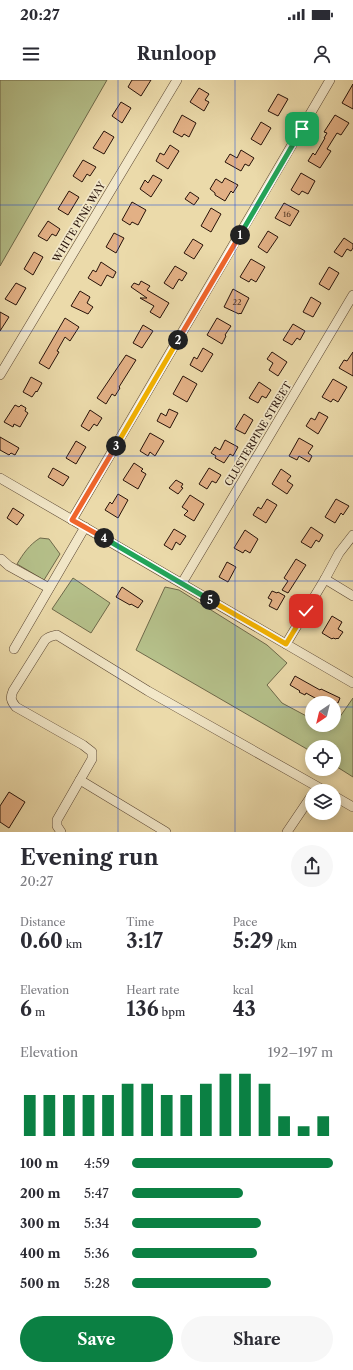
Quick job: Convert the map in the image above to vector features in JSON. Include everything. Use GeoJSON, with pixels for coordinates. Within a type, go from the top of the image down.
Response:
{"type":"FeatureCollection","features":[{"type":"Feature","properties":{"kind":"street","name":"WHITE PINE WAY"},"geometry":{"type":"LineString","coordinates":[[0,375],[177,80]]}},
{"type":"Feature","properties":{"kind":"street"},"geometry":{"type":"LineString","coordinates":[[72,520],[330,80]]}},
{"type":"Feature","properties":{"kind":"street","name":"CLUSTERPINE STREET"},"geometry":{"type":"LineString","coordinates":[[182,583],[353,295]]}},
{"type":"Feature","properties":{"kind":"street"},"geometry":{"type":"LineString","coordinates":[[0,478],[353,683]]}},
{"type":"Feature","properties":{"kind":"street"},"geometry":{"type":"LineString","coordinates":[[14,649],[85,527]]}},
{"type":"Feature","properties":{"kind":"street"},"geometry":{"type":"LineString","coordinates":[[286,644],[339,554],[353,535]]}},
{"type":"Feature","properties":{"kind":"street"},"geometry":{"type":"LineString","coordinates":[[1,559],[9,566],[49,588]]}},
{"type":"Feature","properties":{"kind":"street"},"geometry":{"type":"LineString","coordinates":[[325,579],[353,596]]}},
{"type":"Feature","properties":{"kind":"street"},"geometry":{"type":"LineString","coordinates":[[61,832],[57,826],[56,820],[92,759],[92,752],[16,707],[12,702],[11,697],[13,691],[48,636],[57,635],[148,691],[309,784]]}},
{"type":"Feature","properties":{"kind":"street"},"geometry":{"type":"LineString","coordinates":[[80,780],[166,832]]}},
{"type":"Feature","properties":{"kind":"street"},"geometry":{"type":"LineString","coordinates":[[341,800],[353,807]]}},
{"type":"Feature","properties":{"kind":"street"},"geometry":{"type":"LineString","coordinates":[[286,832],[305,805]]}},
{"type":"Feature","properties":{"kind":"green space"},"geometry":{"type":"Polygon","coordinates":[[[0,80],[107,80],[0,266],[0,80]]]}},
{"type":"Feature","properties":{"kind":"green space"},"geometry":{"type":"Polygon","coordinates":[[[40,538],[49,539],[60,554],[44,580],[17,564],[27,550],[40,538]]]}},
{"type":"Feature","properties":{"kind":"green space"},"geometry":{"type":"Polygon","coordinates":[[[73,578],[110,603],[91,633],[52,609],[73,578]]]}},
{"type":"Feature","properties":{"kind":"green space"},"geometry":{"type":"Polygon","coordinates":[[[165,587],[179,590],[267,645],[287,663],[267,685],[282,703],[305,715],[305,732],[341,732],[341,715],[353,698],[353,777],[341,769],[341,740],[305,740],[305,748],[136,650],[165,587]]]}},
{"type":"Feature","properties":{"kind":"building"},"geometry":{"type":"Polygon","coordinates":[[[132,80],[151,80],[141,96],[128,87],[132,80]]]}},
{"type":"Feature","properties":{"kind":"building"},"geometry":{"type":"Polygon","coordinates":[[[353,84],[353,109],[342,103],[353,84]]]}},
{"type":"Feature","properties":{"kind":"building"},"geometry":{"type":"Polygon","coordinates":[[[199,88],[209,94],[205,100],[209,102],[204,111],[190,102],[199,88]]]}},
{"type":"Feature","properties":{"kind":"building"},"geometry":{"type":"Polygon","coordinates":[[[278,94],[288,99],[278,116],[268,111],[278,94]]]}},
{"type":"Feature","properties":{"kind":"building"},"geometry":{"type":"Polygon","coordinates":[[[121,102],[131,108],[122,123],[112,116],[121,102]]]}},
{"type":"Feature","properties":{"kind":"building"},"geometry":{"type":"Polygon","coordinates":[[[182,115],[196,123],[189,137],[184,134],[182,137],[173,132],[182,115]]]}},
{"type":"Feature","properties":{"kind":"building"},"geometry":{"type":"Polygon","coordinates":[[[335,115],[349,123],[341,135],[337,133],[327,149],[331,151],[320,168],[308,161],[313,153],[315,155],[325,138],[327,133],[324,132],[335,115]]]}},
{"type":"Feature","properties":{"kind":"building"},"geometry":{"type":"Polygon","coordinates":[[[261,122],[271,128],[261,145],[251,139],[261,122]]]}},
{"type":"Feature","properties":{"kind":"building"},"geometry":{"type":"Polygon","coordinates":[[[104,131],[114,137],[104,154],[93,148],[104,131]]]}},
{"type":"Feature","properties":{"kind":"building"},"geometry":{"type":"Polygon","coordinates":[[[170,145],[179,151],[168,169],[156,161],[160,153],[164,155],[170,145]]]}},
{"type":"Feature","properties":{"kind":"building"},"geometry":{"type":"Polygon","coordinates":[[[241,150],[254,158],[249,166],[245,164],[241,171],[225,162],[230,154],[237,158],[241,150]]]}},
{"type":"Feature","properties":{"kind":"building"},"geometry":{"type":"Polygon","coordinates":[[[83,160],[96,167],[90,176],[87,174],[82,182],[73,176],[83,160]]]}},
{"type":"Feature","properties":{"kind":"building"},"geometry":{"type":"Polygon","coordinates":[[[301,173],[315,181],[308,194],[302,191],[299,195],[291,190],[301,173]]]}},
{"type":"Feature","properties":{"kind":"building"},"geometry":{"type":"Polygon","coordinates":[[[153,175],[162,180],[151,197],[140,189],[145,180],[148,183],[153,175]]]}},
{"type":"Feature","properties":{"kind":"building"},"geometry":{"type":"Polygon","coordinates":[[[225,178],[238,185],[233,193],[231,191],[225,201],[215,195],[215,193],[210,189],[216,179],[222,183],[225,178]]]}},
{"type":"Feature","properties":{"kind":"building"},"geometry":{"type":"Polygon","coordinates":[[[69,191],[79,197],[68,215],[58,209],[69,191]]]}},
{"type":"Feature","properties":{"kind":"building"},"geometry":{"type":"Polygon","coordinates":[[[190,192],[199,198],[194,205],[185,199],[190,192]]]}},
{"type":"Feature","properties":{"kind":"building"},"geometry":{"type":"Polygon","coordinates":[[[132,202],[146,210],[138,225],[132,222],[130,225],[122,220],[132,202]]]}},
{"type":"Feature","properties":{"kind":"building"},"geometry":{"type":"Polygon","coordinates":[[[284,203],[299,211],[290,226],[275,218],[284,203]]]}},
{"type":"Feature","properties":{"kind":"building"},"geometry":{"type":"Polygon","coordinates":[[[211,208],[221,214],[211,232],[201,226],[211,208]]]}},
{"type":"Feature","properties":{"kind":"building"},"geometry":{"type":"Polygon","coordinates":[[[48,221],[60,229],[56,236],[52,234],[47,241],[38,236],[48,221]]]}},
{"type":"Feature","properties":{"kind":"building"},"geometry":{"type":"Polygon","coordinates":[[[268,231],[278,237],[267,253],[258,247],[268,231]]]}},
{"type":"Feature","properties":{"kind":"building"},"geometry":{"type":"Polygon","coordinates":[[[114,233],[124,238],[116,253],[106,247],[114,233]]]}},
{"type":"Feature","properties":{"kind":"building"},"geometry":{"type":"Polygon","coordinates":[[[344,238],[353,244],[353,248],[351,251],[347,249],[342,257],[334,252],[344,238]]]}},
{"type":"Feature","properties":{"kind":"building"},"geometry":{"type":"Polygon","coordinates":[[[193,239],[203,245],[194,259],[184,253],[193,239]]]}},
{"type":"Feature","properties":{"kind":"building"},"geometry":{"type":"Polygon","coordinates":[[[34,252],[43,257],[33,275],[24,269],[34,252]]]}},
{"type":"Feature","properties":{"kind":"building"},"geometry":{"type":"Polygon","coordinates":[[[251,259],[265,267],[256,282],[251,279],[249,282],[240,277],[251,259]]]}},
{"type":"Feature","properties":{"kind":"building"},"geometry":{"type":"Polygon","coordinates":[[[101,262],[116,272],[113,278],[107,275],[101,286],[88,278],[93,270],[96,272],[101,262]]]}},
{"type":"Feature","properties":{"kind":"building"},"geometry":{"type":"Polygon","coordinates":[[[175,266],[187,273],[182,281],[179,279],[173,289],[164,283],[175,266]]]}},
{"type":"Feature","properties":{"kind":"building"},"geometry":{"type":"Polygon","coordinates":[[[329,267],[339,273],[329,290],[319,284],[329,267]]]}},
{"type":"Feature","properties":{"kind":"building"},"geometry":{"type":"Polygon","coordinates":[[[141,281],[150,286],[147,290],[169,303],[160,318],[150,312],[154,306],[140,298],[147,298],[131,287],[134,283],[139,285],[141,281]]]}},
{"type":"Feature","properties":{"kind":"building"},"geometry":{"type":"Polygon","coordinates":[[[16,283],[26,288],[16,305],[5,299],[16,283]]]}},
{"type":"Feature","properties":{"kind":"building"},"geometry":{"type":"Polygon","coordinates":[[[233,289],[249,298],[241,314],[224,307],[233,289]]]}},
{"type":"Feature","properties":{"kind":"building"},"geometry":{"type":"Polygon","coordinates":[[[80,291],[90,297],[87,303],[93,307],[88,314],[71,306],[80,291]]]}},
{"type":"Feature","properties":{"kind":"building"},"geometry":{"type":"Polygon","coordinates":[[[311,297],[321,303],[313,317],[303,312],[311,297]]]}},
{"type":"Feature","properties":{"kind":"building"},"geometry":{"type":"Polygon","coordinates":[[[0,312],[9,317],[0,331],[0,312]]]}},
{"type":"Feature","properties":{"kind":"building"},"geometry":{"type":"Polygon","coordinates":[[[65,318],[79,327],[70,341],[65,337],[57,351],[59,352],[49,369],[39,363],[65,318]]]}},
{"type":"Feature","properties":{"kind":"building"},"geometry":{"type":"Polygon","coordinates":[[[217,318],[231,326],[225,335],[226,336],[222,344],[207,335],[217,318]]]}},
{"type":"Feature","properties":{"kind":"building"},"geometry":{"type":"Polygon","coordinates":[[[293,324],[305,331],[300,340],[297,338],[292,345],[283,340],[293,324]]]}},
{"type":"Feature","properties":{"kind":"building"},"geometry":{"type":"Polygon","coordinates":[[[143,325],[153,331],[142,348],[133,343],[143,325]]]}},
{"type":"Feature","properties":{"kind":"building"},"geometry":{"type":"Polygon","coordinates":[[[203,348],[213,354],[202,372],[190,365],[194,357],[197,359],[203,348]]]}},
{"type":"Feature","properties":{"kind":"building"},"geometry":{"type":"Polygon","coordinates":[[[272,352],[287,362],[278,376],[269,370],[273,363],[267,359],[272,352]]]}},
{"type":"Feature","properties":{"kind":"building"},"geometry":{"type":"Polygon","coordinates":[[[353,352],[353,376],[339,368],[344,360],[347,361],[353,352]]]}},
{"type":"Feature","properties":{"kind":"building"},"geometry":{"type":"Polygon","coordinates":[[[126,355],[136,360],[115,396],[112,394],[106,404],[97,398],[126,355]]]}},
{"type":"Feature","properties":{"kind":"building"},"geometry":{"type":"Polygon","coordinates":[[[183,376],[197,384],[187,402],[173,394],[183,376]]]}},
{"type":"Feature","properties":{"kind":"building"},"geometry":{"type":"Polygon","coordinates":[[[31,377],[42,383],[32,397],[23,392],[31,377]]]}},
{"type":"Feature","properties":{"kind":"building"},"geometry":{"type":"Polygon","coordinates":[[[333,379],[347,387],[338,402],[333,399],[331,402],[322,397],[333,379]]]}},
{"type":"Feature","properties":{"kind":"building"},"geometry":{"type":"Polygon","coordinates":[[[259,382],[271,390],[266,398],[262,396],[258,403],[249,398],[259,382]]]}},
{"type":"Feature","properties":{"kind":"building"},"geometry":{"type":"Polygon","coordinates":[[[15,405],[19,407],[21,405],[26,408],[25,411],[28,413],[20,427],[14,424],[13,427],[4,422],[15,405]]]}},
{"type":"Feature","properties":{"kind":"building"},"geometry":{"type":"Polygon","coordinates":[[[169,409],[178,413],[170,428],[157,421],[161,413],[166,416],[169,409]]]}},
{"type":"Feature","properties":{"kind":"building"},"geometry":{"type":"Polygon","coordinates":[[[90,410],[102,418],[97,426],[94,424],[89,431],[81,426],[90,410]]]}},
{"type":"Feature","properties":{"kind":"building"},"geometry":{"type":"Polygon","coordinates":[[[319,412],[328,417],[318,434],[306,426],[311,418],[315,420],[319,412]]]}},
{"type":"Feature","properties":{"kind":"building"},"geometry":{"type":"Polygon","coordinates":[[[244,414],[253,420],[245,434],[235,429],[244,414]]]}},
{"type":"Feature","properties":{"kind":"building"},"geometry":{"type":"Polygon","coordinates":[[[150,433],[164,441],[155,456],[150,452],[148,456],[140,451],[150,433]]]}},
{"type":"Feature","properties":{"kind":"building"},"geometry":{"type":"Polygon","coordinates":[[[0,437],[19,448],[15,455],[11,453],[9,455],[0,450],[0,437]]]}},
{"type":"Feature","properties":{"kind":"building"},"geometry":{"type":"Polygon","coordinates":[[[299,438],[313,446],[308,453],[312,456],[309,462],[299,456],[297,460],[289,456],[299,438]]]}},
{"type":"Feature","properties":{"kind":"building"},"geometry":{"type":"Polygon","coordinates":[[[225,440],[238,447],[233,456],[230,454],[224,463],[215,458],[216,456],[211,453],[215,447],[220,450],[225,440]]]}},
{"type":"Feature","properties":{"kind":"building"},"geometry":{"type":"Polygon","coordinates":[[[76,441],[86,447],[76,464],[66,458],[76,441]]]}},
{"type":"Feature","properties":{"kind":"building"},"geometry":{"type":"Polygon","coordinates":[[[134,463],[143,469],[141,471],[146,474],[138,489],[123,480],[134,463]]]}},
{"type":"Feature","properties":{"kind":"building"},"geometry":{"type":"Polygon","coordinates":[[[53,468],[69,477],[63,486],[48,477],[53,468]]]}},
{"type":"Feature","properties":{"kind":"building"},"geometry":{"type":"Polygon","coordinates":[[[209,468],[221,475],[216,483],[212,481],[207,489],[199,484],[209,468]]]}},
{"type":"Feature","properties":{"kind":"building"},"geometry":{"type":"Polygon","coordinates":[[[281,469],[291,476],[287,481],[293,485],[287,494],[272,484],[281,469]]]}},
{"type":"Feature","properties":{"kind":"building"},"geometry":{"type":"Polygon","coordinates":[[[176,480],[183,484],[181,487],[183,488],[178,494],[169,488],[176,480]]]}},
{"type":"Feature","properties":{"kind":"building"},"geometry":{"type":"Polygon","coordinates":[[[118,494],[128,500],[118,518],[105,510],[110,502],[112,504],[118,494]]]}},
{"type":"Feature","properties":{"kind":"building"},"geometry":{"type":"Polygon","coordinates":[[[190,495],[204,504],[194,521],[184,515],[188,511],[182,507],[190,495]]]}},
{"type":"Feature","properties":{"kind":"building"},"geometry":{"type":"Polygon","coordinates":[[[267,499],[277,505],[266,523],[253,515],[258,507],[261,509],[267,499]]]}},
{"type":"Feature","properties":{"kind":"building"},"geometry":{"type":"Polygon","coordinates":[[[336,499],[349,506],[343,515],[341,513],[335,523],[325,517],[336,499]]]}},
{"type":"Feature","properties":{"kind":"building"},"geometry":{"type":"Polygon","coordinates":[[[13,508],[24,515],[17,525],[7,518],[13,508]]]}},
{"type":"Feature","properties":{"kind":"building"},"geometry":{"type":"Polygon","coordinates":[[[311,527],[323,535],[319,542],[316,540],[311,548],[301,542],[311,527]]]}},
{"type":"Feature","properties":{"kind":"building"},"geometry":{"type":"Polygon","coordinates":[[[174,529],[186,536],[180,545],[176,542],[172,550],[164,545],[174,529]]]}},
{"type":"Feature","properties":{"kind":"building"},"geometry":{"type":"Polygon","coordinates":[[[245,530],[258,539],[250,553],[245,550],[243,553],[234,548],[245,530]]]}},
{"type":"Feature","properties":{"kind":"building"},"geometry":{"type":"Polygon","coordinates":[[[296,559],[306,565],[288,593],[282,590],[288,581],[284,578],[296,559]]]}},
{"type":"Feature","properties":{"kind":"building"},"geometry":{"type":"Polygon","coordinates":[[[227,562],[236,567],[228,582],[219,577],[227,562]]]}},
{"type":"Feature","properties":{"kind":"building"},"geometry":{"type":"Polygon","coordinates":[[[122,587],[143,601],[138,608],[116,597],[122,587]]]}},
{"type":"Feature","properties":{"kind":"building"},"geometry":{"type":"Polygon","coordinates":[[[272,591],[278,592],[285,596],[277,610],[269,606],[272,600],[268,598],[272,591]]]}},
{"type":"Feature","properties":{"kind":"building"},"geometry":{"type":"Polygon","coordinates":[[[332,616],[342,622],[338,629],[343,632],[338,639],[332,639],[322,633],[332,616]]]}},
{"type":"Feature","properties":{"kind":"building"},"geometry":{"type":"Polygon","coordinates":[[[295,676],[320,690],[321,689],[336,696],[311,696],[306,693],[305,695],[290,685],[295,676]]]}},
{"type":"Feature","properties":{"kind":"building"},"geometry":{"type":"Polygon","coordinates":[[[9,792],[25,802],[9,828],[0,822],[0,806],[9,792]]]}},
{"type":"Feature","properties":{"kind":"route"},"geometry":{"type":"LineString","coordinates":[[302,129],[72,520],[286,644],[306,611]]}}]}
